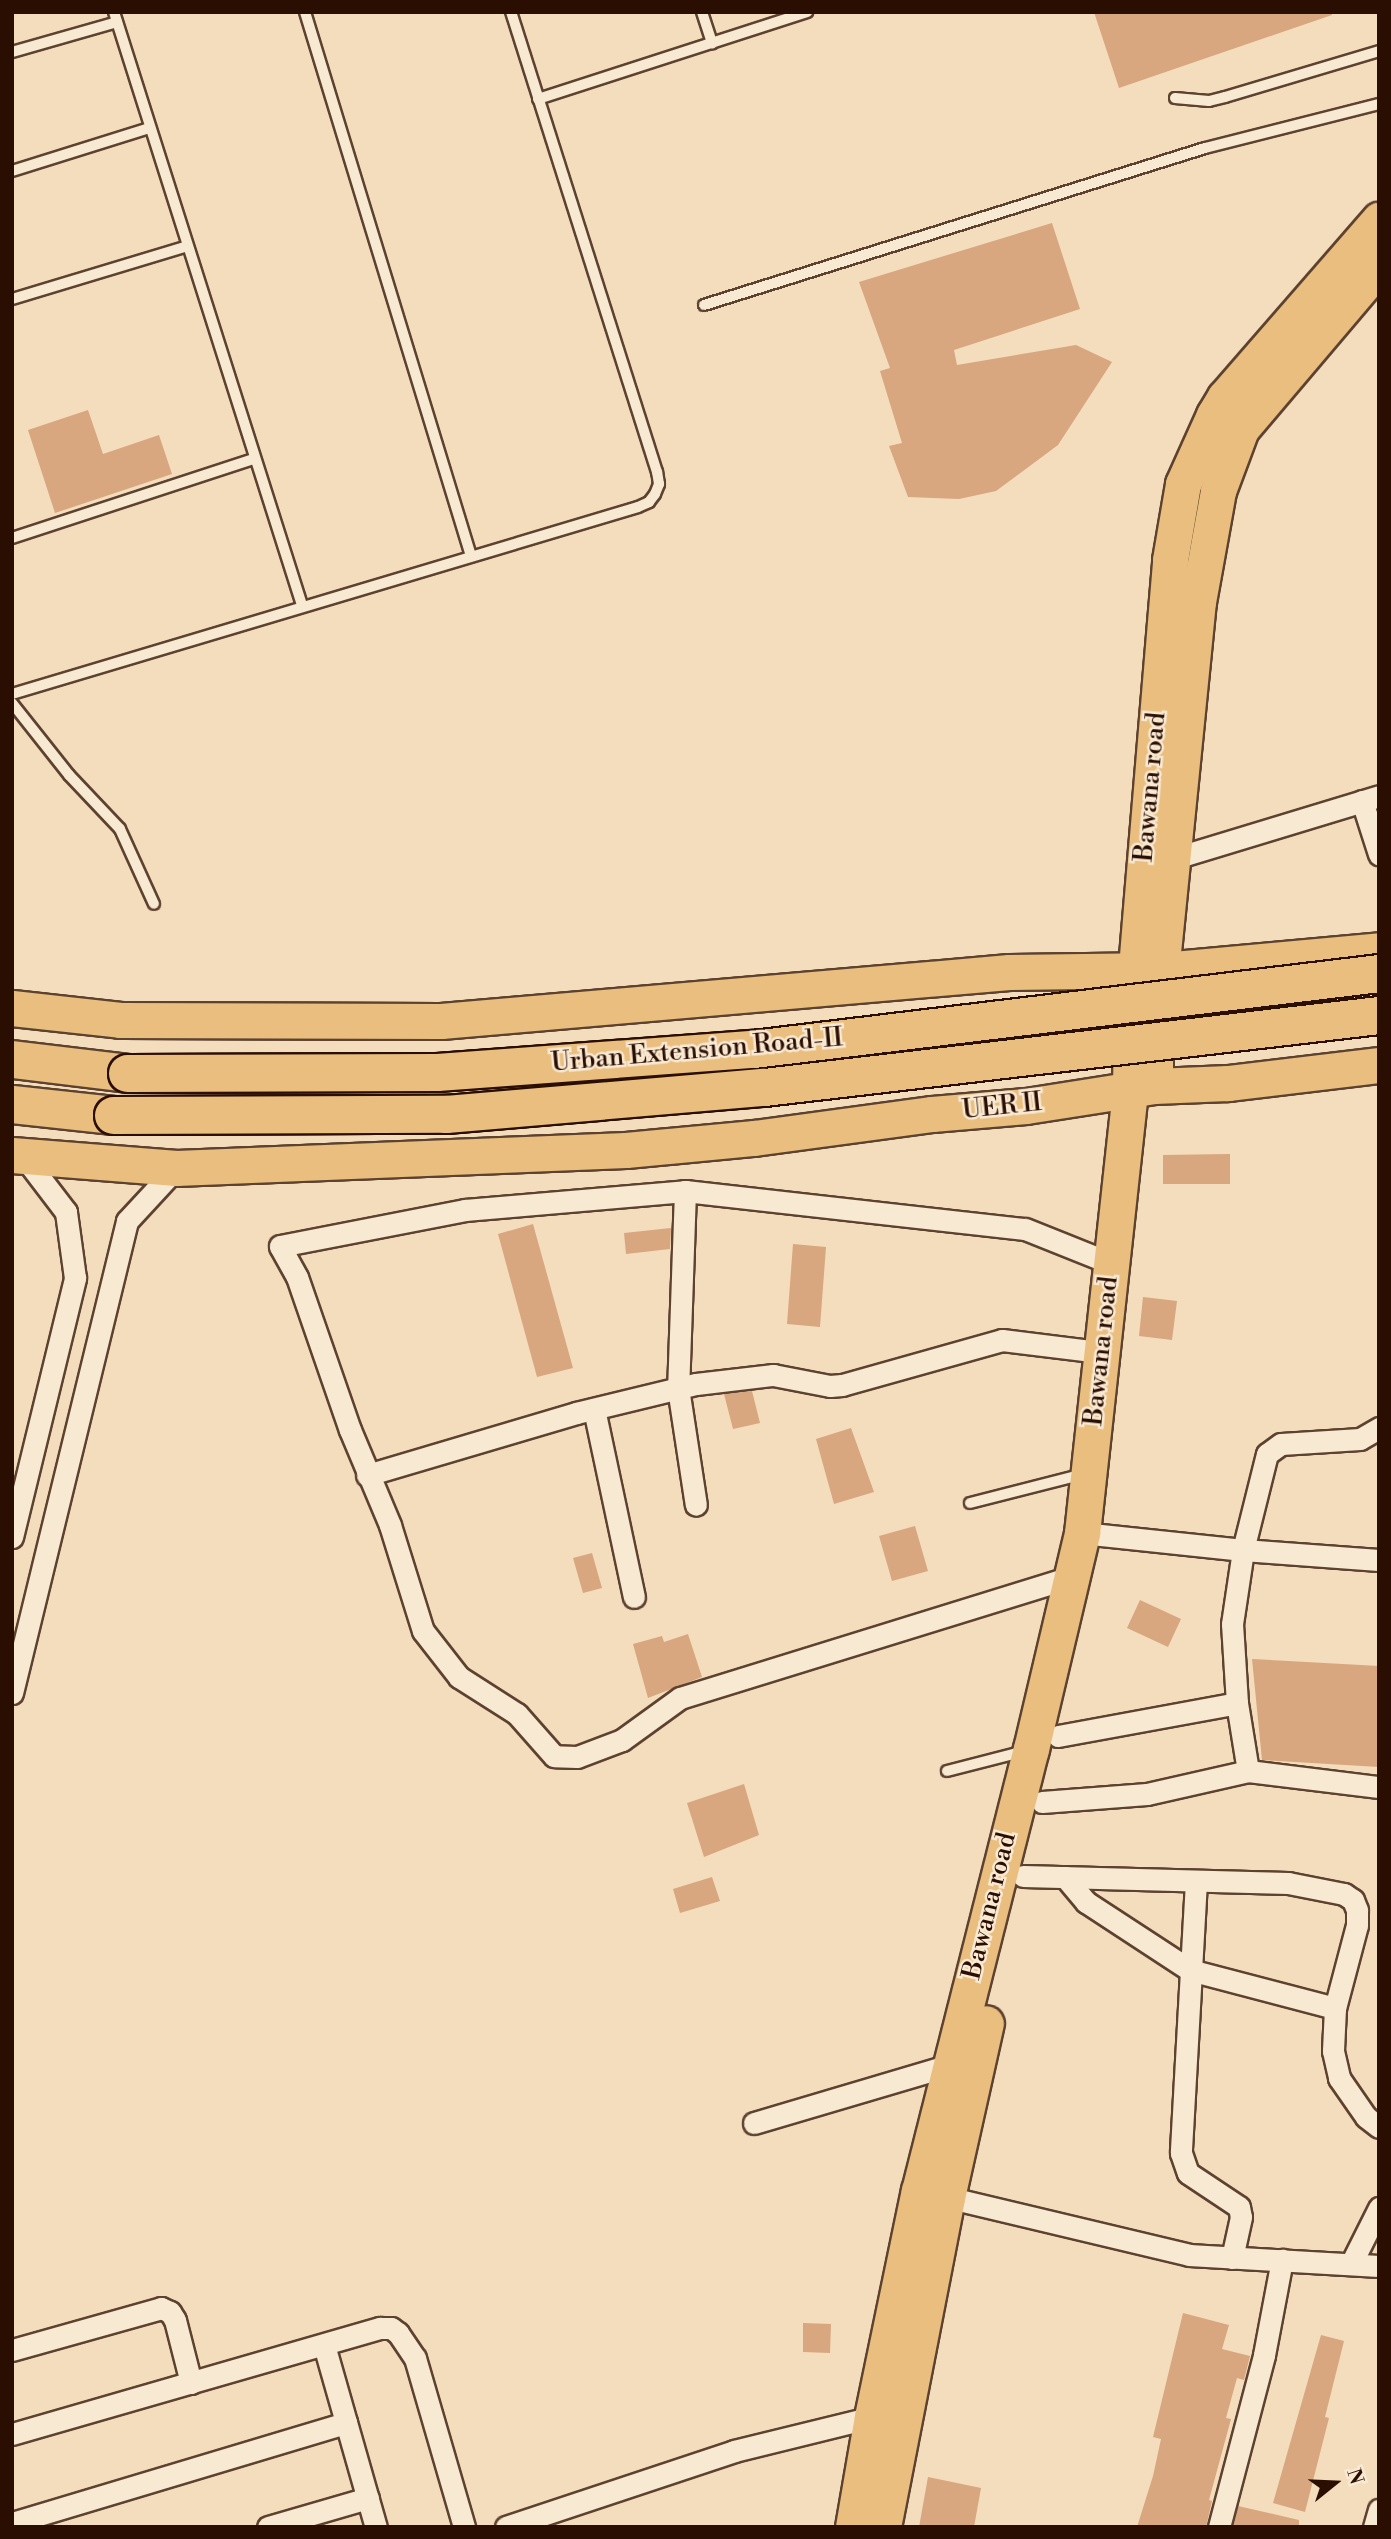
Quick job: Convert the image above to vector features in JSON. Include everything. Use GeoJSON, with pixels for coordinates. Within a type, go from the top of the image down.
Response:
{"type":"FeatureCollection","features":[{"type":"Feature","properties":{"kind":"highway","name":"Urban Extension Road-II"},"geometry":{"type":"LineString","coordinates":[[12,1059],[127,1073],[437,1072],[753,1049],[1379,973]]}},
{"type":"Feature","properties":{"kind":"highway","name":"Urban Extension Road-II"},"geometry":{"type":"LineString","coordinates":[[12,1104],[113,1115],[460,1113],[764,1087],[1379,1015]]}},
{"type":"Feature","properties":{"kind":"main road","name":"Bawana road"},"geometry":{"type":"LineString","coordinates":[[883,2527],[950,2065],[1044,1743],[1092,1534],[1142,1088],[1170,560],[1183,484],[1214,415],[1226,397],[1379,220]]}},
{"type":"Feature","properties":{"kind":"main road","name":"Bawana road"},"geometry":{"type":"LineString","coordinates":[[1149,970],[1172,859],[1198,602],[1218,491],[1241,429],[1379,266]]}},
{"type":"Feature","properties":{"kind":"main road"},"geometry":{"type":"LineString","coordinates":[[12,1007],[120,1020],[441,1021],[1009,972],[1149,970],[1379,950]]}},
{"type":"Feature","properties":{"kind":"main road","name":"UER II"},"geometry":{"type":"LineString","coordinates":[[18,1156],[176,1168],[626,1150],[754,1138],[932,1114],[1026,1107],[1142,1088],[1228,1083],[1379,1065]]}},
{"type":"Feature","properties":{"kind":"main road","name":"Bawana road"},"geometry":{"type":"LineString","coordinates":[[853,2527],[872,2417],[933,2194],[975,2063],[1042,1802],[1044,1743],[1071,1577],[1092,1534],[1091,1472],[1100,1352],[1110,1263],[1142,1088]]}},
{"type":"Feature","properties":{"kind":"street"},"geometry":{"type":"LineString","coordinates":[[1172,859],[1370,799],[1379,854]]}},
{"type":"Feature","properties":{"kind":"street"},"geometry":{"type":"LineString","coordinates":[[12,1536],[75,1278],[66,1212],[18,1156]]}},
{"type":"Feature","properties":{"kind":"street"},"geometry":{"type":"LineString","coordinates":[[12,1693],[127,1221],[176,1168]]}},
{"type":"Feature","properties":{"kind":"street"},"geometry":{"type":"LineString","coordinates":[[1071,1577],[680,1698],[663,1707],[633,1735],[577,1757],[565,1759],[554,1756],[545,1749],[517,1714],[459,1677],[431,1644],[416,1615],[390,1525],[367,1475],[297,1277],[280,1246],[465,1210],[685,1191],[1025,1229],[1110,1263]]}},
{"type":"Feature","properties":{"kind":"street"},"geometry":{"type":"LineString","coordinates":[[685,1191],[678,1388],[696,1505]]}},
{"type":"Feature","properties":{"kind":"street"},"geometry":{"type":"LineString","coordinates":[[367,1475],[594,1409],[678,1388],[774,1375],[830,1386],[842,1385],[1002,1340],[1100,1352]]}},
{"type":"Feature","properties":{"kind":"street"},"geometry":{"type":"LineString","coordinates":[[594,1409],[634,1597]]}},
{"type":"Feature","properties":{"kind":"street"},"geometry":{"type":"LineString","coordinates":[[1248,1771],[1237,1703],[1232,1624],[1242,1550],[1267,1454],[1273,1447],[1360,1439],[1379,1428]]}},
{"type":"Feature","properties":{"kind":"street"},"geometry":{"type":"LineString","coordinates":[[1092,1534],[1242,1550],[1379,1560]]}},
{"type":"Feature","properties":{"kind":"street"},"geometry":{"type":"LineString","coordinates":[[1044,1743],[1237,1703]]}},
{"type":"Feature","properties":{"kind":"street"},"geometry":{"type":"LineString","coordinates":[[1042,1802],[1147,1794],[1248,1771],[1379,1787]]}},
{"type":"Feature","properties":{"kind":"street"},"geometry":{"type":"LineString","coordinates":[[1023,1876],[1288,1883],[1344,1894],[1353,1900],[1357,1910],[1357,1925],[1335,2008],[1333,2051],[1339,2078],[1366,2117],[1379,2127]]}},
{"type":"Feature","properties":{"kind":"street"},"geometry":{"type":"LineString","coordinates":[[1065,1877],[1086,1902],[1190,1970],[1335,2008]]}},
{"type":"Feature","properties":{"kind":"street"},"geometry":{"type":"LineString","coordinates":[[1196,1881],[1182,2165],[1195,2180],[1239,2207],[1241,2217],[1232,2258]]}},
{"type":"Feature","properties":{"kind":"street"},"geometry":{"type":"LineString","coordinates":[[754,2123],[950,2065]]}},
{"type":"Feature","properties":{"kind":"street"},"geometry":{"type":"LineString","coordinates":[[933,2194],[1189,2255],[1379,2266]]}},
{"type":"Feature","properties":{"kind":"street"},"geometry":{"type":"LineString","coordinates":[[1351,2264],[1379,2208]]}},
{"type":"Feature","properties":{"kind":"street"},"geometry":{"type":"LineString","coordinates":[[1219,2527],[1264,2355],[1282,2260]]}},
{"type":"Feature","properties":{"kind":"street"},"geometry":{"type":"LineString","coordinates":[[12,2350],[161,2308],[170,2312],[175,2320],[191,2383]]}},
{"type":"Feature","properties":{"kind":"street"},"geometry":{"type":"LineString","coordinates":[[13,2432],[380,2328],[391,2329],[410,2348],[464,2527]]}},
{"type":"Feature","properties":{"kind":"street"},"geometry":{"type":"LineString","coordinates":[[324,2345],[376,2527]]}},
{"type":"Feature","properties":{"kind":"street"},"geometry":{"type":"LineString","coordinates":[[506,2527],[734,2451],[872,2417]]}},
{"type":"Feature","properties":{"kind":"street"},"geometry":{"type":"LineString","coordinates":[[23,2523],[346,2423]]}},
{"type":"Feature","properties":{"kind":"street"},"geometry":{"type":"LineString","coordinates":[[278,2525],[368,2497]]}},
{"type":"Feature","properties":{"kind":"street"},"geometry":{"type":"LineString","coordinates":[[1374,2527],[1379,2510]]}},
{"type":"Feature","properties":{"kind":"lane"},"geometry":{"type":"LineString","coordinates":[[305,12],[471,556]]}},
{"type":"Feature","properties":{"kind":"lane"},"geometry":{"type":"LineString","coordinates":[[12,694],[649,502],[659,484],[511,12]]}},
{"type":"Feature","properties":{"kind":"lane"},"geometry":{"type":"LineString","coordinates":[[702,12],[712,43]]}},
{"type":"Feature","properties":{"kind":"lane"},"geometry":{"type":"LineString","coordinates":[[538,99],[807,12]]}},
{"type":"Feature","properties":{"kind":"lane"},"geometry":{"type":"LineString","coordinates":[[12,52],[115,17],[253,459],[302,606]]}},
{"type":"Feature","properties":{"kind":"lane"},"geometry":{"type":"LineString","coordinates":[[1175,98],[1209,101],[1379,51]]}},
{"type":"Feature","properties":{"kind":"lane"},"geometry":{"type":"LineString","coordinates":[[705,305],[1205,148],[1379,104]]}},
{"type":"Feature","properties":{"kind":"lane"},"geometry":{"type":"LineString","coordinates":[[12,170],[149,128]]}},
{"type":"Feature","properties":{"kind":"lane"},"geometry":{"type":"LineString","coordinates":[[12,299],[187,246]]}},
{"type":"Feature","properties":{"kind":"lane"},"geometry":{"type":"LineString","coordinates":[[12,538],[253,459]]}},
{"type":"Feature","properties":{"kind":"lane"},"geometry":{"type":"LineString","coordinates":[[12,703],[69,775],[120,828],[154,904]]}},
{"type":"Feature","properties":{"kind":"lane"},"geometry":{"type":"LineString","coordinates":[[970,1503],[1091,1472]]}},
{"type":"Feature","properties":{"kind":"lane"},"geometry":{"type":"LineString","coordinates":[[947,1771],[1044,1743]]}},
{"type":"Feature","properties":{"kind":"building"},"geometry":{"type":"Polygon","coordinates":[[[1094,12],[1331,12],[1332,15],[1119,88],[1094,12]]]}},
{"type":"Feature","properties":{"kind":"building"},"geometry":{"type":"Polygon","coordinates":[[[1052,223],[1080,309],[954,350],[957,365],[1076,345],[1112,362],[1058,445],[996,491],[959,499],[908,497],[889,446],[902,443],[880,371],[890,368],[859,282],[1052,223]]]}},
{"type":"Feature","properties":{"kind":"building"},"geometry":{"type":"Polygon","coordinates":[[[88,410],[103,454],[159,435],[172,474],[55,513],[28,430],[88,410]]]}},
{"type":"Feature","properties":{"kind":"building"},"geometry":{"type":"Polygon","coordinates":[[[1230,1154],[1230,1184],[1163,1184],[1163,1155],[1230,1154]]]}},
{"type":"Feature","properties":{"kind":"building"},"geometry":{"type":"Polygon","coordinates":[[[533,1224],[573,1368],[537,1377],[498,1234],[533,1224]]]}},
{"type":"Feature","properties":{"kind":"building"},"geometry":{"type":"Polygon","coordinates":[[[671,1228],[670,1249],[626,1254],[624,1233],[671,1228]]]}},
{"type":"Feature","properties":{"kind":"building"},"geometry":{"type":"Polygon","coordinates":[[[793,1244],[826,1247],[820,1327],[787,1324],[793,1244]]]}},
{"type":"Feature","properties":{"kind":"building"},"geometry":{"type":"Polygon","coordinates":[[[1143,1297],[1177,1301],[1172,1340],[1139,1336],[1143,1297]]]}},
{"type":"Feature","properties":{"kind":"building"},"geometry":{"type":"Polygon","coordinates":[[[752,1391],[760,1423],[733,1429],[724,1394],[752,1391]]]}},
{"type":"Feature","properties":{"kind":"building"},"geometry":{"type":"Polygon","coordinates":[[[851,1428],[874,1492],[834,1504],[816,1439],[851,1428]]]}},
{"type":"Feature","properties":{"kind":"building"},"geometry":{"type":"Polygon","coordinates":[[[915,1526],[928,1571],[892,1581],[879,1536],[915,1526]]]}},
{"type":"Feature","properties":{"kind":"building"},"geometry":{"type":"Polygon","coordinates":[[[592,1553],[602,1588],[583,1593],[573,1558],[592,1553]]]}},
{"type":"Feature","properties":{"kind":"building"},"geometry":{"type":"Polygon","coordinates":[[[1140,1600],[1181,1619],[1168,1647],[1127,1628],[1140,1600]]]}},
{"type":"Feature","properties":{"kind":"building"},"geometry":{"type":"Polygon","coordinates":[[[688,1634],[702,1677],[648,1698],[633,1644],[662,1636],[664,1642],[688,1634]]]}},
{"type":"Feature","properties":{"kind":"building"},"geometry":{"type":"Polygon","coordinates":[[[1252,1659],[1379,1666],[1379,1767],[1262,1760],[1252,1659]]]}},
{"type":"Feature","properties":{"kind":"building"},"geometry":{"type":"Polygon","coordinates":[[[744,1784],[759,1835],[704,1857],[687,1803],[744,1784]]]}},
{"type":"Feature","properties":{"kind":"building"},"geometry":{"type":"Polygon","coordinates":[[[712,1877],[720,1901],[680,1913],[673,1889],[712,1877]]]}},
{"type":"Feature","properties":{"kind":"building"},"geometry":{"type":"Polygon","coordinates":[[[1183,2313],[1229,2325],[1222,2349],[1250,2356],[1244,2380],[1237,2378],[1226,2418],[1231,2419],[1209,2500],[1212,2501],[1206,2527],[1137,2527],[1161,2439],[1153,2437],[1183,2313]]]}},
{"type":"Feature","properties":{"kind":"building"},"geometry":{"type":"Polygon","coordinates":[[[803,2323],[831,2324],[830,2353],[803,2352],[803,2323]]]}},
{"type":"Feature","properties":{"kind":"building"},"geometry":{"type":"Polygon","coordinates":[[[1321,2335],[1344,2341],[1325,2417],[1329,2418],[1305,2512],[1273,2503],[1321,2335]]]}},
{"type":"Feature","properties":{"kind":"building"},"geometry":{"type":"Polygon","coordinates":[[[928,2477],[981,2488],[974,2527],[919,2527],[928,2477]]]}},
{"type":"Feature","properties":{"kind":"building"},"geometry":{"type":"Polygon","coordinates":[[[1238,2506],[1299,2520],[1299,2527],[1233,2527],[1238,2506]]]}}]}
